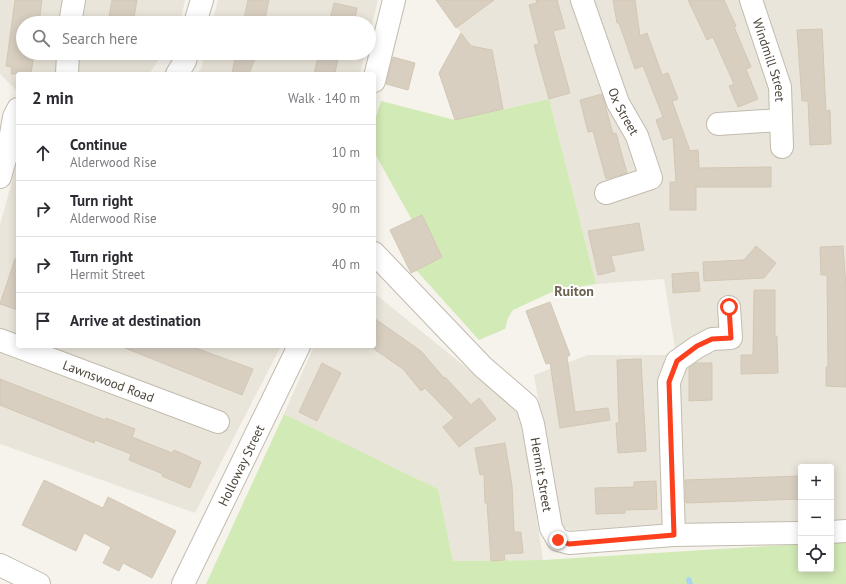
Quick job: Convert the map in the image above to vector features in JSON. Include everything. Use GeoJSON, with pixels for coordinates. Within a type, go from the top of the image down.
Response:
{"type":"FeatureCollection","features":[{"type":"Feature","properties":{"kind":"street"},"geometry":{"type":"LineString","coordinates":[[71,16],[74,0]]}},
{"type":"Feature","properties":{"kind":"street"},"geometry":{"type":"LineString","coordinates":[[197,16],[202,0]]}},
{"type":"Feature","properties":{"kind":"street"},"geometry":{"type":"LineString","coordinates":[[376,73],[394,0]]}},
{"type":"Feature","properties":{"kind":"street","name":"Ox Street"},"geometry":{"type":"LineString","coordinates":[[582,0],[618,104],[637,136],[650,178],[606,193]]}},
{"type":"Feature","properties":{"kind":"street","name":"Windmill Street"},"geometry":{"type":"LineString","coordinates":[[751,0],[780,87],[782,147]]}},
{"type":"Feature","properties":{"kind":"street"},"geometry":{"type":"LineString","coordinates":[[67,72],[68,60]]}},
{"type":"Feature","properties":{"kind":"street"},"geometry":{"type":"LineString","coordinates":[[178,72],[185,60]]}},
{"type":"Feature","properties":{"kind":"street"},"geometry":{"type":"LineString","coordinates":[[0,177],[9,146],[16,113]]}},
{"type":"Feature","properties":{"kind":"street","name":"Windmill Street"},"geometry":{"type":"LineString","coordinates":[[718,124],[781,120]]}},
{"type":"Feature","properties":{"kind":"street","name":"Hermit Street"},"geometry":{"type":"LineString","coordinates":[[376,255],[483,367],[527,405],[533,424],[552,528],[558,540],[569,544],[674,535],[798,533]]}},
{"type":"Feature","properties":{"kind":"street"},"geometry":{"type":"LineString","coordinates":[[674,535],[669,382],[677,361],[697,346],[712,339],[731,338],[729,307]]}},
{"type":"Feature","properties":{"kind":"street","name":"Lawnswood Road"},"geometry":{"type":"LineString","coordinates":[[0,340],[16,346]]}},
{"type":"Feature","properties":{"kind":"street","name":"Lawnswood Road"},"geometry":{"type":"LineString","coordinates":[[21,348],[218,422]]}},
{"type":"Feature","properties":{"kind":"street","name":"Holloway Street"},"geometry":{"type":"LineString","coordinates":[[183,584],[298,348]]}},
{"type":"Feature","properties":{"kind":"street"},"geometry":{"type":"LineString","coordinates":[[834,532],[846,531]]}},
{"type":"Feature","properties":{"kind":"street"},"geometry":{"type":"LineString","coordinates":[[0,565],[39,584]]}},
{"type":"Feature","properties":{"kind":"shaded area"},"geometry":{"type":"Polygon","coordinates":[[[0,0],[185,0],[182,16],[16,16],[16,60],[158,60],[150,72],[16,72],[16,90],[0,74],[0,0]]]}},
{"type":"Feature","properties":{"kind":"shaded area"},"geometry":{"type":"Polygon","coordinates":[[[218,0],[378,0],[374,16],[214,16],[218,0]]]}},
{"type":"Feature","properties":{"kind":"shaded area"},"geometry":{"type":"Polygon","coordinates":[[[436,0],[846,0],[846,519],[834,520],[834,464],[798,464],[798,522],[647,526],[570,530],[560,526],[534,375],[588,355],[676,355],[664,279],[596,284],[549,99],[503,109],[492,50],[471,46],[436,0]]]}},
{"type":"Feature","properties":{"kind":"shaded area"},"geometry":{"type":"Polygon","coordinates":[[[203,60],[363,60],[360,72],[198,72],[201,69],[203,60]]]}},
{"type":"Feature","properties":{"kind":"shaded area"},"geometry":{"type":"Polygon","coordinates":[[[16,166],[16,348],[280,348],[195,513],[0,444],[0,225],[16,166]]]}},
{"type":"Feature","properties":{"kind":"shaded area"},"geometry":{"type":"Polygon","coordinates":[[[376,295],[515,407],[522,419],[543,560],[453,561],[438,489],[284,414],[313,348],[376,348],[376,295]]]}},
{"type":"Feature","properties":{"kind":"green space"},"geometry":{"type":"Polygon","coordinates":[[[549,99],[596,284],[554,291],[513,310],[508,318],[505,329],[479,340],[416,270],[442,257],[422,215],[412,220],[376,156],[376,117],[381,101],[455,120],[549,99]]]}},
{"type":"Feature","properties":{"kind":"green space"},"geometry":{"type":"Polygon","coordinates":[[[284,414],[438,489],[453,561],[543,560],[798,544],[798,572],[834,572],[834,541],[846,539],[846,584],[206,584],[284,414]]]}},
{"type":"Feature","properties":{"kind":"building"},"geometry":{"type":"Polygon","coordinates":[[[15,0],[42,0],[40,16],[16,16],[16,60],[33,60],[31,72],[16,72],[16,74],[11,74],[12,67],[6,66],[15,0]]]}},
{"type":"Feature","properties":{"kind":"building"},"geometry":{"type":"Polygon","coordinates":[[[112,0],[137,0],[134,16],[109,16],[112,0]]]}},
{"type":"Feature","properties":{"kind":"building"},"geometry":{"type":"Polygon","coordinates":[[[248,0],[269,0],[266,16],[245,16],[248,0]]]}},
{"type":"Feature","properties":{"kind":"building"},"geometry":{"type":"Polygon","coordinates":[[[436,0],[494,0],[456,28],[436,0]]]}},
{"type":"Feature","properties":{"kind":"building"},"geometry":{"type":"Polygon","coordinates":[[[536,0],[557,0],[565,28],[553,31],[570,93],[549,99],[534,45],[539,44],[529,5],[537,3],[536,0]]]}},
{"type":"Feature","properties":{"kind":"building"},"geometry":{"type":"Polygon","coordinates":[[[613,0],[635,0],[640,36],[647,33],[662,75],[668,73],[678,99],[672,101],[690,151],[698,150],[699,168],[771,167],[771,187],[696,187],[696,210],[670,210],[670,182],[676,182],[673,137],[663,140],[656,120],[663,117],[643,66],[635,69],[619,23],[617,23],[613,0]]]}},
{"type":"Feature","properties":{"kind":"building"},"geometry":{"type":"Polygon","coordinates":[[[688,0],[724,0],[736,26],[734,27],[751,67],[746,69],[758,99],[738,107],[729,86],[734,84],[713,37],[707,40],[688,0]]]}},
{"type":"Feature","properties":{"kind":"building"},"geometry":{"type":"Polygon","coordinates":[[[334,3],[357,8],[355,16],[331,16],[334,3]]]}},
{"type":"Feature","properties":{"kind":"building"},"geometry":{"type":"Polygon","coordinates":[[[822,29],[826,111],[830,110],[831,144],[810,145],[808,101],[802,101],[797,30],[822,29]]]}},
{"type":"Feature","properties":{"kind":"building"},"geometry":{"type":"Polygon","coordinates":[[[461,33],[471,46],[492,50],[503,109],[455,120],[439,73],[461,33]]]}},
{"type":"Feature","properties":{"kind":"building"},"geometry":{"type":"Polygon","coordinates":[[[393,57],[415,63],[408,90],[386,84],[393,57]]]}},
{"type":"Feature","properties":{"kind":"building"},"geometry":{"type":"Polygon","coordinates":[[[235,60],[254,60],[250,72],[232,72],[235,60]]]}},
{"type":"Feature","properties":{"kind":"building"},"geometry":{"type":"Polygon","coordinates":[[[317,60],[338,60],[335,72],[314,72],[317,60]]]}},
{"type":"Feature","properties":{"kind":"building"},"geometry":{"type":"Polygon","coordinates":[[[602,94],[613,134],[616,133],[627,173],[606,179],[593,131],[588,132],[580,100],[602,94]]]}},
{"type":"Feature","properties":{"kind":"building"},"geometry":{"type":"Polygon","coordinates":[[[422,215],[442,257],[411,273],[390,230],[422,215]]]}},
{"type":"Feature","properties":{"kind":"building"},"geometry":{"type":"Polygon","coordinates":[[[639,223],[644,250],[611,256],[615,271],[598,275],[588,231],[639,223]]]}},
{"type":"Feature","properties":{"kind":"building"},"geometry":{"type":"Polygon","coordinates":[[[756,246],[776,263],[764,278],[704,281],[703,262],[744,260],[756,246]]]}},
{"type":"Feature","properties":{"kind":"building"},"geometry":{"type":"Polygon","coordinates":[[[843,246],[846,287],[846,387],[826,386],[826,367],[828,367],[827,275],[821,275],[820,247],[843,246]]]}},
{"type":"Feature","properties":{"kind":"building"},"geometry":{"type":"Polygon","coordinates":[[[15,259],[16,259],[16,309],[0,304],[15,259]]]}},
{"type":"Feature","properties":{"kind":"building"},"geometry":{"type":"Polygon","coordinates":[[[698,272],[700,291],[673,293],[672,274],[698,272]]]}},
{"type":"Feature","properties":{"kind":"building"},"geometry":{"type":"Polygon","coordinates":[[[754,290],[775,290],[775,336],[777,336],[778,373],[741,374],[741,355],[753,355],[754,290]]]}},
{"type":"Feature","properties":{"kind":"building"},"geometry":{"type":"Polygon","coordinates":[[[550,302],[570,355],[567,357],[575,412],[608,408],[610,420],[560,428],[550,363],[546,364],[526,311],[550,302]]]}},
{"type":"Feature","properties":{"kind":"building"},"geometry":{"type":"Polygon","coordinates":[[[376,319],[421,351],[444,378],[445,377],[471,405],[479,398],[496,419],[459,447],[443,427],[454,418],[425,388],[421,391],[403,369],[374,349],[376,348],[376,319]]]}},
{"type":"Feature","properties":{"kind":"building"},"geometry":{"type":"Polygon","coordinates":[[[125,348],[195,348],[253,369],[242,395],[125,348]]]}},
{"type":"Feature","properties":{"kind":"building"},"geometry":{"type":"Polygon","coordinates":[[[641,359],[646,451],[618,453],[616,423],[619,423],[617,360],[641,359]]]}},
{"type":"Feature","properties":{"kind":"building"},"geometry":{"type":"Polygon","coordinates":[[[322,363],[341,373],[317,421],[299,412],[322,363]]]}},
{"type":"Feature","properties":{"kind":"building"},"geometry":{"type":"Polygon","coordinates":[[[696,363],[712,363],[712,400],[689,401],[689,368],[696,363]]]}},
{"type":"Feature","properties":{"kind":"building"},"geometry":{"type":"Polygon","coordinates":[[[0,379],[105,420],[106,418],[135,429],[132,437],[172,453],[174,450],[201,462],[190,488],[162,476],[163,474],[129,460],[131,454],[95,440],[94,443],[0,405],[0,379]]]}},
{"type":"Feature","properties":{"kind":"building"},"geometry":{"type":"Polygon","coordinates":[[[505,443],[512,485],[514,532],[521,532],[523,553],[504,554],[505,560],[491,561],[487,503],[485,503],[484,474],[480,475],[475,448],[505,443]]]}},
{"type":"Feature","properties":{"kind":"building"},"geometry":{"type":"Polygon","coordinates":[[[798,476],[798,499],[686,503],[685,480],[798,476]]]}},
{"type":"Feature","properties":{"kind":"building"},"geometry":{"type":"Polygon","coordinates":[[[44,480],[103,508],[108,497],[176,531],[152,578],[123,563],[119,571],[103,563],[111,547],[84,533],[76,551],[22,525],[44,480]]]}},
{"type":"Feature","properties":{"kind":"building"},"geometry":{"type":"Polygon","coordinates":[[[656,481],[657,509],[625,510],[625,513],[596,514],[595,488],[634,487],[634,482],[656,481]]]}},
{"type":"Feature","properties":{"kind":"waterway"},"geometry":{"type":"LineString","coordinates":[[689,580],[690,584]]}},
{"type":"Feature","properties":{"kind":"district","name":"Ruiton"},"geometry":{"type":"Point","coordinates":[574,291]}},
{"type":"Feature","properties":{"kind":"route"},"geometry":{"type":"LineString","coordinates":[[558,540],[569,544],[674,535],[669,382],[677,361],[697,346],[712,339],[731,338],[729,307]]}}]}
